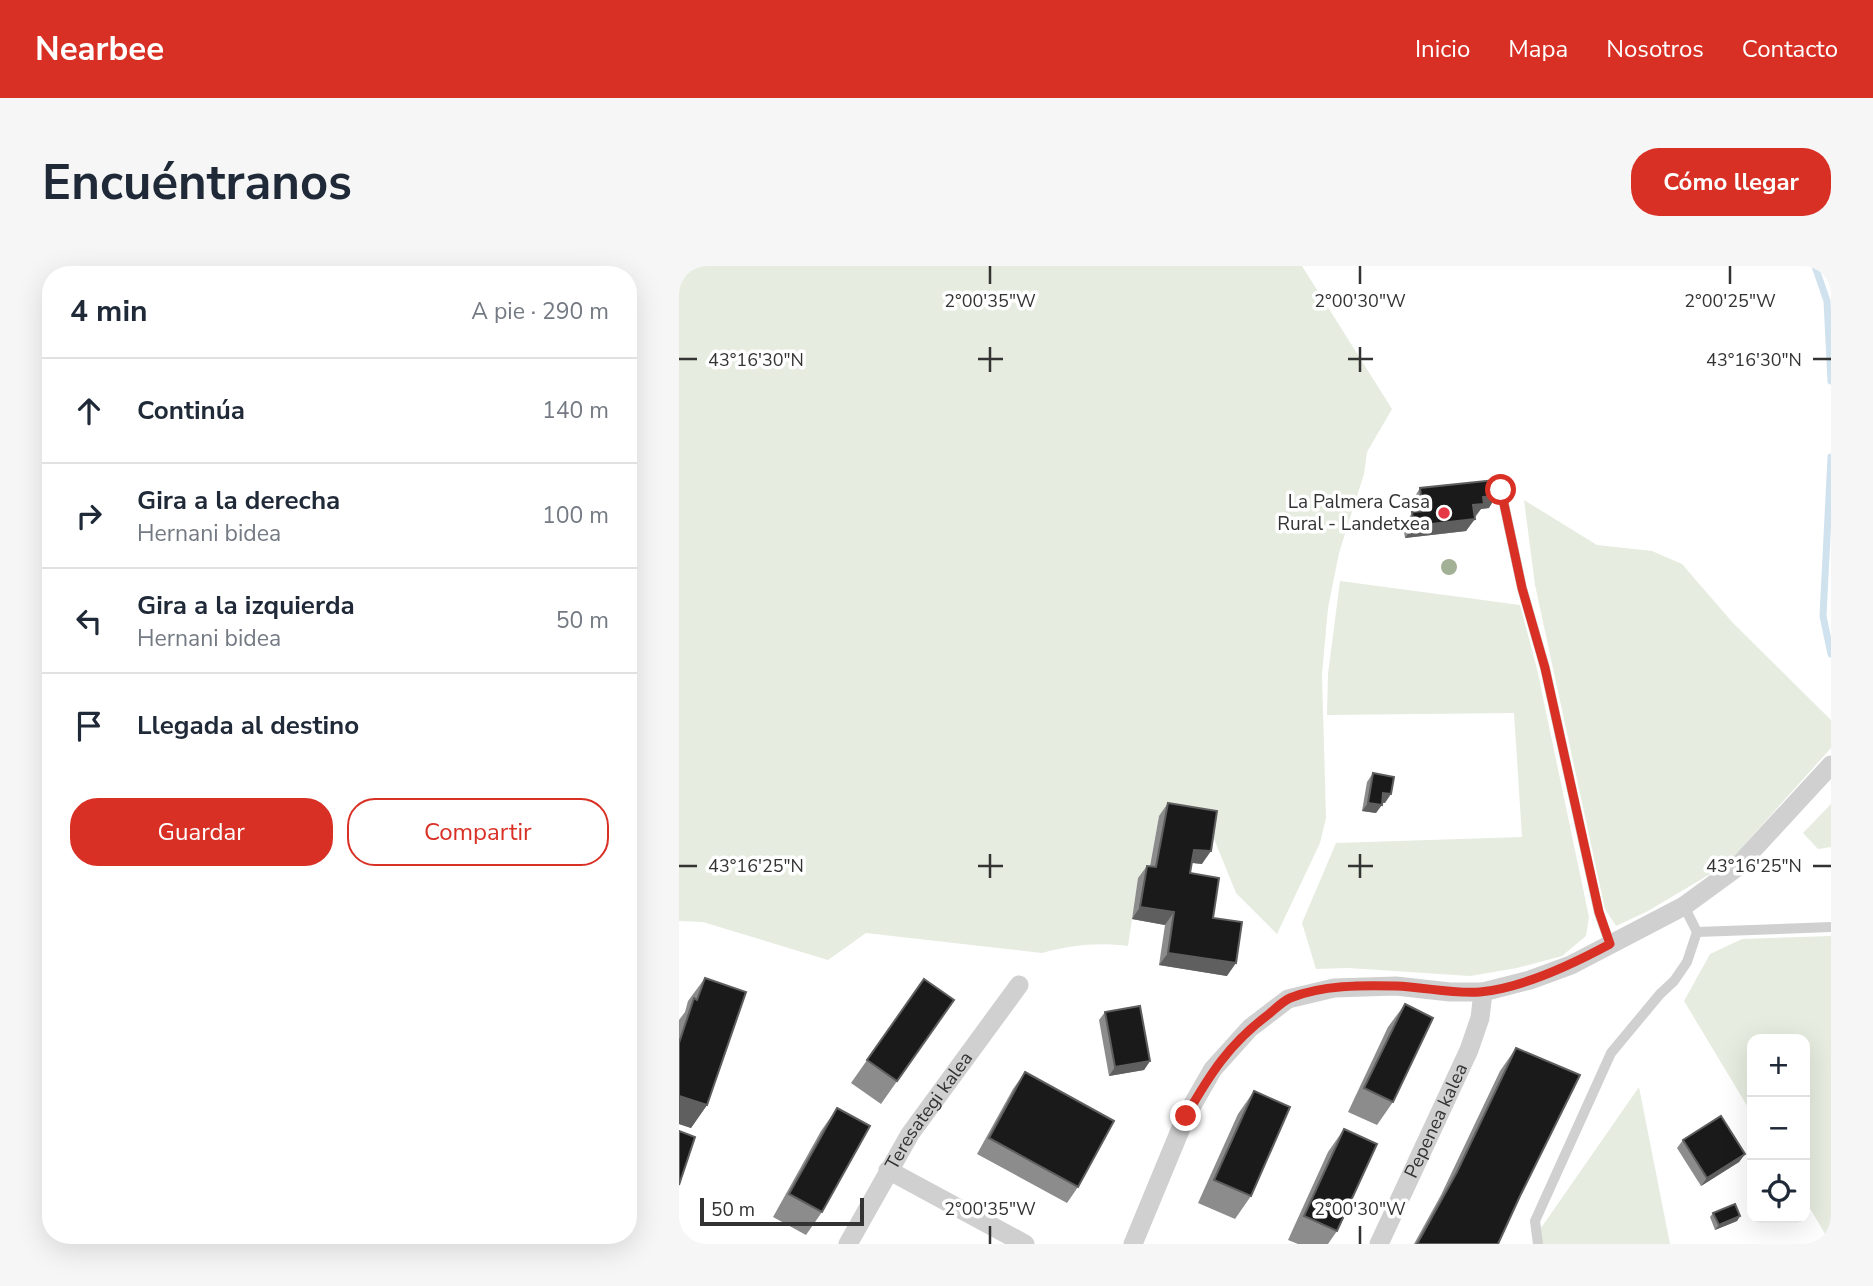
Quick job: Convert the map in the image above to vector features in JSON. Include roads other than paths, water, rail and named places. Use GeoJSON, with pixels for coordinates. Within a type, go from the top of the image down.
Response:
{"type":"FeatureCollection","features":[{"type":"Feature","properties":{"kind":"street"},"geometry":{"type":"LineString","coordinates":[[1133,1244],[1186,1116],[1213,1069],[1250,1028],[1289,999],[1333,988],[1396,986],[1450,992],[1483,992],[1571,965],[1683,906],[1736,868],[1831,765]]}},
{"type":"Feature","properties":{"kind":"street","name":"Teresategi kalea"},"geometry":{"type":"LineString","coordinates":[[848,1244],[910,1134],[1019,985]]}},
{"type":"Feature","properties":{"kind":"street","name":"Pepenea kalea"},"geometry":{"type":"LineString","coordinates":[[1379,1244],[1469,1050],[1480,1018],[1483,992]]}},
{"type":"Feature","properties":{"kind":"street"},"geometry":{"type":"LineString","coordinates":[[888,1170],[1025,1244]]}},
{"type":"Feature","properties":{"kind":"lane"},"geometry":{"type":"LineString","coordinates":[[1501,490],[1522,588],[1545,668],[1599,912],[1610,944]]}},
{"type":"Feature","properties":{"kind":"lane"},"geometry":{"type":"LineString","coordinates":[[1538,1244],[1535,1221],[1611,1053],[1674,981],[1687,962],[1697,932],[1683,906]]}},
{"type":"Feature","properties":{"kind":"lane"},"geometry":{"type":"LineString","coordinates":[[1697,932],[1831,927]]}},
{"type":"Feature","properties":{"kind":"waterway"},"geometry":{"type":"LineString","coordinates":[[1815,266],[1827,301],[1831,381]]}},
{"type":"Feature","properties":{"kind":"waterway"},"geometry":{"type":"LineString","coordinates":[[1831,457],[1823,616],[1831,654]]}},
{"type":"Feature","properties":{"kind":"place","name":"La Palmera Casa Rural - Landetxea"},"geometry":{"type":"Point","coordinates":[1444,513]}}]}
